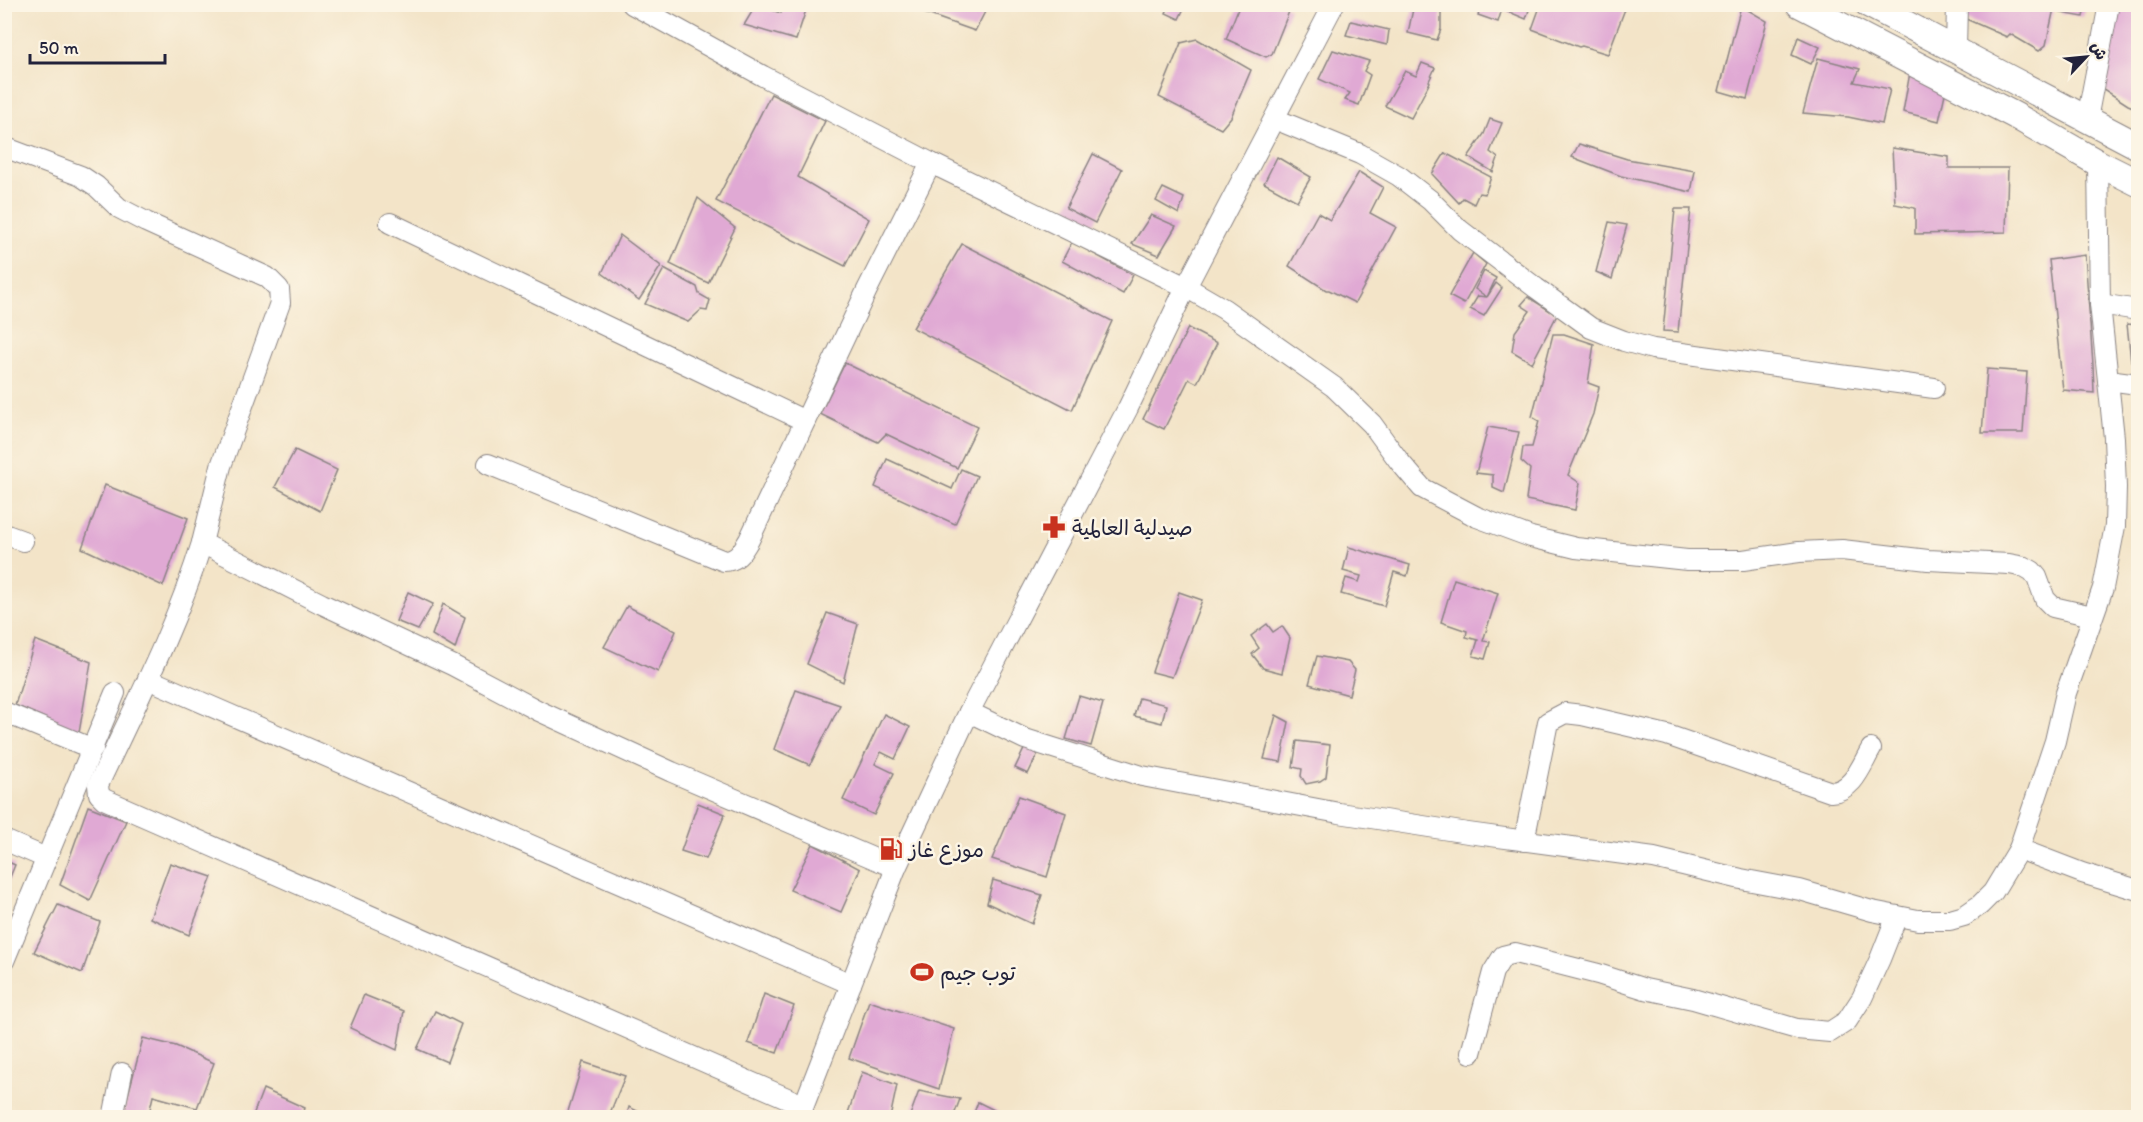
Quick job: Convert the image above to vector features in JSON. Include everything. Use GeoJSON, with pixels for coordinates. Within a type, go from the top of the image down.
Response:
{"type":"FeatureCollection","features":[{"type":"Feature","properties":{"kind":"main road"},"geometry":{"type":"LineString","coordinates":[[1799,4],[2014,115],[2098,163],[2139,183]]}},
{"type":"Feature","properties":{"kind":"main road"},"geometry":{"type":"LineString","coordinates":[[1868,4],[2139,146]]}},
{"type":"Feature","properties":{"kind":"street"},"geometry":{"type":"LineString","coordinates":[[632,4],[931,164],[1185,287],[1224,309],[1334,387],[1372,424],[1422,488],[1477,517],[1531,537],[1576,548],[1687,560],[1743,560],[1799,552],[1842,550],[1928,560],[2008,564],[2025,567],[2032,571],[2037,577],[2045,599],[2053,607],[2092,616]]}},
{"type":"Feature","properties":{"kind":"street"},"geometry":{"type":"LineString","coordinates":[[4,147],[81,176],[96,186],[119,208],[267,276],[279,289],[280,303],[220,466],[193,572],[148,679],[98,785],[99,794],[104,799],[801,1111],[896,868],[969,712],[1128,408],[1185,287],[1334,4]]}},
{"type":"Feature","properties":{"kind":"street"},"geometry":{"type":"LineString","coordinates":[[1956,50],[1957,4]]}},
{"type":"Feature","properties":{"kind":"street"},"geometry":{"type":"LineString","coordinates":[[2086,118],[2109,4]]}},
{"type":"Feature","properties":{"kind":"street"},"geometry":{"type":"LineString","coordinates":[[1275,119],[1360,154],[1399,176],[1430,200],[1460,230],[1591,328],[1653,349],[1934,388]]}},
{"type":"Feature","properties":{"kind":"street"},"geometry":{"type":"LineString","coordinates":[[969,712],[1025,739],[1142,776],[1339,813],[1654,858],[1741,879],[1800,890],[1872,911],[1918,920],[1950,920],[1964,916],[1993,892],[2019,849],[2055,741],[2066,693],[2103,588],[2115,526],[2116,487],[2100,304],[2098,163]]}},
{"type":"Feature","properties":{"kind":"street"},"geometry":{"type":"LineString","coordinates":[[488,464],[724,561],[732,561],[741,554],[749,540],[867,290],[931,164]]}},
{"type":"Feature","properties":{"kind":"street"},"geometry":{"type":"LineString","coordinates":[[390,223],[805,421]]}},
{"type":"Feature","properties":{"kind":"street"},"geometry":{"type":"LineString","coordinates":[[2100,304],[2139,310]]}},
{"type":"Feature","properties":{"kind":"street"},"geometry":{"type":"LineString","coordinates":[[2108,380],[2139,384]]}},
{"type":"Feature","properties":{"kind":"street"},"geometry":{"type":"LineString","coordinates":[[4,534],[23,541]]}},
{"type":"Feature","properties":{"kind":"street"},"geometry":{"type":"LineString","coordinates":[[202,543],[322,604],[452,665],[539,711],[672,772],[896,868]]}},
{"type":"Feature","properties":{"kind":"street"},"geometry":{"type":"LineString","coordinates":[[148,679],[851,984]]}},
{"type":"Feature","properties":{"kind":"street"},"geometry":{"type":"LineString","coordinates":[[4,961],[115,693]]}},
{"type":"Feature","properties":{"kind":"street"},"geometry":{"type":"LineString","coordinates":[[4,712],[93,748]]}},
{"type":"Feature","properties":{"kind":"street"},"geometry":{"type":"LineString","coordinates":[[1524,841],[1548,722],[1565,713],[1667,735],[1831,792],[1840,792],[1852,783],[1870,749]]}},
{"type":"Feature","properties":{"kind":"street"},"geometry":{"type":"LineString","coordinates":[[4,840],[46,858]]}},
{"type":"Feature","properties":{"kind":"street"},"geometry":{"type":"LineString","coordinates":[[2019,849],[2082,873],[2139,890]]}},
{"type":"Feature","properties":{"kind":"street"},"geometry":{"type":"LineString","coordinates":[[1471,1053],[1493,972],[1503,956],[1515,953],[1588,971],[1645,989],[1693,999],[1797,1029],[1830,1032],[1847,1021],[1862,998],[1897,916]]}},
{"type":"Feature","properties":{"kind":"street"},"geometry":{"type":"LineString","coordinates":[[113,1118],[122,1073]]}},
{"type":"Feature","properties":{"kind":"building"},"geometry":{"type":"Polygon","coordinates":[[[785,4],[808,4],[796,40],[744,25],[756,5],[781,13],[785,4]]]}},
{"type":"Feature","properties":{"kind":"building"},"geometry":{"type":"Polygon","coordinates":[[[912,4],[989,4],[975,31],[910,8],[912,4]]]}},
{"type":"Feature","properties":{"kind":"building"},"geometry":{"type":"Polygon","coordinates":[[[1170,4],[1186,4],[1179,19],[1166,13],[1170,4]]]}},
{"type":"Feature","properties":{"kind":"building"},"geometry":{"type":"Polygon","coordinates":[[[1240,4],[1282,4],[1290,9],[1272,54],[1266,57],[1226,39],[1240,4]]]}},
{"type":"Feature","properties":{"kind":"building"},"geometry":{"type":"Polygon","coordinates":[[[1414,4],[1441,4],[1441,29],[1437,40],[1408,33],[1414,4]]]}},
{"type":"Feature","properties":{"kind":"building"},"geometry":{"type":"Polygon","coordinates":[[[1481,4],[1531,4],[1526,19],[1502,9],[1498,22],[1478,15],[1481,4]]]}},
{"type":"Feature","properties":{"kind":"building"},"geometry":{"type":"Polygon","coordinates":[[[1541,4],[1621,4],[1620,7],[1625,9],[1608,54],[1579,47],[1532,29],[1541,4]]]}},
{"type":"Feature","properties":{"kind":"building"},"geometry":{"type":"Polygon","coordinates":[[[1958,4],[2055,4],[2046,45],[2039,51],[2010,34],[2007,37],[1957,15],[1958,4]]]}},
{"type":"Feature","properties":{"kind":"building"},"geometry":{"type":"Polygon","coordinates":[[[2064,4],[2086,4],[2083,17],[2061,13],[2064,4]]]}},
{"type":"Feature","properties":{"kind":"building"},"geometry":{"type":"Polygon","coordinates":[[[2113,4],[2138,4],[2138,109],[2097,85],[2111,46],[2106,45],[2113,4]]]}},
{"type":"Feature","properties":{"kind":"building"},"geometry":{"type":"Polygon","coordinates":[[[1741,6],[1767,21],[1747,99],[1719,91],[1741,6]]]}},
{"type":"Feature","properties":{"kind":"building"},"geometry":{"type":"Polygon","coordinates":[[[1351,21],[1389,30],[1387,45],[1346,35],[1351,21]]]}},
{"type":"Feature","properties":{"kind":"building"},"geometry":{"type":"Polygon","coordinates":[[[1798,37],[1820,47],[1811,64],[1792,55],[1798,37]]]}},
{"type":"Feature","properties":{"kind":"building"},"geometry":{"type":"Polygon","coordinates":[[[1197,39],[1251,70],[1231,117],[1221,129],[1159,97],[1181,43],[1197,39]]]}},
{"type":"Feature","properties":{"kind":"building"},"geometry":{"type":"Polygon","coordinates":[[[1333,50],[1369,61],[1364,71],[1370,75],[1359,105],[1345,100],[1350,93],[1319,79],[1333,50]]]}},
{"type":"Feature","properties":{"kind":"building"},"geometry":{"type":"Polygon","coordinates":[[[1818,58],[1860,69],[1854,82],[1890,89],[1882,124],[1848,117],[1803,113],[1818,58]]]}},
{"type":"Feature","properties":{"kind":"building"},"geometry":{"type":"Polygon","coordinates":[[[1422,63],[1435,68],[1411,118],[1385,106],[1405,71],[1416,76],[1422,63]]]}},
{"type":"Feature","properties":{"kind":"building"},"geometry":{"type":"Polygon","coordinates":[[[1910,72],[1946,89],[1939,121],[1903,112],[1910,72]]]}},
{"type":"Feature","properties":{"kind":"building"},"geometry":{"type":"Polygon","coordinates":[[[771,94],[825,121],[798,177],[869,219],[845,266],[716,201],[771,94]]]}},
{"type":"Feature","properties":{"kind":"building"},"geometry":{"type":"Polygon","coordinates":[[[1490,119],[1502,123],[1490,152],[1498,158],[1493,172],[1468,157],[1484,134],[1490,119]]]}},
{"type":"Feature","properties":{"kind":"building"},"geometry":{"type":"Polygon","coordinates":[[[1579,144],[1627,159],[1695,171],[1691,192],[1621,176],[1572,157],[1579,144]]]}},
{"type":"Feature","properties":{"kind":"building"},"geometry":{"type":"Polygon","coordinates":[[[1892,148],[1949,157],[1949,168],[2008,168],[2006,232],[1915,234],[1915,208],[1895,204],[1892,148]]]}},
{"type":"Feature","properties":{"kind":"building"},"geometry":{"type":"Polygon","coordinates":[[[1445,153],[1491,177],[1485,194],[1479,193],[1474,204],[1463,198],[1459,203],[1432,174],[1445,153]]]}},
{"type":"Feature","properties":{"kind":"building"},"geometry":{"type":"Polygon","coordinates":[[[1093,154],[1122,169],[1095,223],[1066,208],[1093,154]]]}},
{"type":"Feature","properties":{"kind":"building"},"geometry":{"type":"Polygon","coordinates":[[[1277,157],[1311,177],[1297,201],[1264,183],[1277,157]]]}},
{"type":"Feature","properties":{"kind":"building"},"geometry":{"type":"Polygon","coordinates":[[[1359,172],[1383,187],[1370,213],[1396,227],[1355,303],[1326,290],[1289,266],[1318,213],[1330,220],[1359,172]]]}},
{"type":"Feature","properties":{"kind":"building"},"geometry":{"type":"Polygon","coordinates":[[[1163,188],[1184,198],[1179,214],[1156,201],[1163,188]]]}},
{"type":"Feature","properties":{"kind":"building"},"geometry":{"type":"Polygon","coordinates":[[[698,198],[735,228],[708,283],[670,264],[698,198]]]}},
{"type":"Feature","properties":{"kind":"building"},"geometry":{"type":"Polygon","coordinates":[[[1675,209],[1691,209],[1678,332],[1663,331],[1675,209]]]}},
{"type":"Feature","properties":{"kind":"building"},"geometry":{"type":"Polygon","coordinates":[[[1151,215],[1176,226],[1159,255],[1132,244],[1151,215]]]}},
{"type":"Feature","properties":{"kind":"building"},"geometry":{"type":"Polygon","coordinates":[[[1609,222],[1627,225],[1612,279],[1596,272],[1609,222]]]}},
{"type":"Feature","properties":{"kind":"building"},"geometry":{"type":"Polygon","coordinates":[[[620,235],[661,266],[639,300],[602,273],[620,235]]]}},
{"type":"Feature","properties":{"kind":"building"},"geometry":{"type":"Polygon","coordinates":[[[1072,242],[1133,275],[1123,294],[1062,261],[1072,242]]]}},
{"type":"Feature","properties":{"kind":"building"},"geometry":{"type":"Polygon","coordinates":[[[962,244],[1112,321],[1072,410],[913,328],[962,244]]]}},
{"type":"Feature","properties":{"kind":"building"},"geometry":{"type":"Polygon","coordinates":[[[1473,253],[1486,264],[1464,304],[1449,296],[1473,253]]]}},
{"type":"Feature","properties":{"kind":"building"},"geometry":{"type":"Polygon","coordinates":[[[2085,255],[2094,393],[2063,390],[2049,260],[2085,255]]]}},
{"type":"Feature","properties":{"kind":"building"},"geometry":{"type":"Polygon","coordinates":[[[664,269],[697,287],[699,294],[710,300],[707,311],[701,310],[688,322],[645,304],[664,269]]]}},
{"type":"Feature","properties":{"kind":"building"},"geometry":{"type":"Polygon","coordinates":[[[1484,271],[1496,278],[1487,297],[1475,289],[1484,271]]]}},
{"type":"Feature","properties":{"kind":"building"},"geometry":{"type":"Polygon","coordinates":[[[1496,283],[1502,288],[1484,316],[1470,309],[1478,296],[1487,297],[1496,283]]]}},
{"type":"Feature","properties":{"kind":"building"},"geometry":{"type":"Polygon","coordinates":[[[1528,297],[1557,315],[1532,363],[1512,351],[1515,332],[1530,311],[1521,305],[1528,297]]]}},
{"type":"Feature","properties":{"kind":"building"},"geometry":{"type":"Polygon","coordinates":[[[2127,324],[2138,325],[2138,362],[2131,361],[2127,324]]]}},
{"type":"Feature","properties":{"kind":"building"},"geometry":{"type":"Polygon","coordinates":[[[1188,328],[1217,343],[1197,383],[1189,379],[1164,429],[1143,419],[1188,328]]]}},
{"type":"Feature","properties":{"kind":"building"},"geometry":{"type":"Polygon","coordinates":[[[1553,334],[1564,334],[1594,344],[1588,383],[1599,387],[1593,414],[1568,475],[1580,483],[1575,510],[1526,500],[1530,469],[1521,461],[1523,447],[1532,447],[1539,421],[1532,417],[1553,334]]]}},
{"type":"Feature","properties":{"kind":"building"},"geometry":{"type":"Polygon","coordinates":[[[845,363],[977,427],[957,468],[886,434],[878,442],[820,414],[845,363]]]}},
{"type":"Feature","properties":{"kind":"building"},"geometry":{"type":"Polygon","coordinates":[[[1987,369],[2027,372],[2023,433],[1982,433],[1987,369]]]}},
{"type":"Feature","properties":{"kind":"building"},"geometry":{"type":"Polygon","coordinates":[[[1488,427],[1519,432],[1504,493],[1493,488],[1493,475],[1476,473],[1488,427]]]}},
{"type":"Feature","properties":{"kind":"building"},"geometry":{"type":"Polygon","coordinates":[[[295,450],[337,470],[320,511],[275,487],[295,450]]]}},
{"type":"Feature","properties":{"kind":"building"},"geometry":{"type":"Polygon","coordinates":[[[887,459],[952,489],[961,469],[977,476],[955,524],[875,487],[887,459]]]}},
{"type":"Feature","properties":{"kind":"building"},"geometry":{"type":"Polygon","coordinates":[[[105,485],[188,518],[163,586],[82,548],[105,485]]]}},
{"type":"Feature","properties":{"kind":"building"},"geometry":{"type":"Polygon","coordinates":[[[1349,547],[1410,565],[1407,576],[1394,572],[1384,606],[1341,594],[1346,578],[1359,582],[1361,576],[1343,571],[1349,547]]]}},
{"type":"Feature","properties":{"kind":"building"},"geometry":{"type":"Polygon","coordinates":[[[1454,579],[1498,593],[1483,641],[1490,642],[1485,659],[1473,656],[1478,640],[1466,637],[1467,631],[1441,622],[1454,579]]]}},
{"type":"Feature","properties":{"kind":"building"},"geometry":{"type":"Polygon","coordinates":[[[408,592],[433,604],[418,630],[396,621],[408,592]]]}},
{"type":"Feature","properties":{"kind":"building"},"geometry":{"type":"Polygon","coordinates":[[[1179,592],[1202,600],[1172,677],[1152,672],[1179,592]]]}},
{"type":"Feature","properties":{"kind":"building"},"geometry":{"type":"Polygon","coordinates":[[[443,604],[465,617],[455,649],[432,635],[443,604]]]}},
{"type":"Feature","properties":{"kind":"building"},"geometry":{"type":"Polygon","coordinates":[[[627,606],[676,631],[658,672],[604,647],[627,606]]]}},
{"type":"Feature","properties":{"kind":"building"},"geometry":{"type":"Polygon","coordinates":[[[827,613],[858,624],[843,682],[807,664],[827,613]]]}},
{"type":"Feature","properties":{"kind":"building"},"geometry":{"type":"Polygon","coordinates":[[[1267,624],[1273,632],[1282,626],[1290,638],[1282,673],[1263,668],[1252,654],[1259,648],[1251,636],[1267,624]]]}},
{"type":"Feature","properties":{"kind":"building"},"geometry":{"type":"Polygon","coordinates":[[[35,640],[91,662],[79,733],[15,705],[35,640]]]}},
{"type":"Feature","properties":{"kind":"building"},"geometry":{"type":"Polygon","coordinates":[[[1317,656],[1348,662],[1355,670],[1349,695],[1309,684],[1317,656]]]}},
{"type":"Feature","properties":{"kind":"building"},"geometry":{"type":"Polygon","coordinates":[[[796,690],[840,705],[810,765],[774,749],[796,690]]]}},
{"type":"Feature","properties":{"kind":"building"},"geometry":{"type":"Polygon","coordinates":[[[1079,696],[1103,703],[1091,746],[1066,739],[1079,696]]]}},
{"type":"Feature","properties":{"kind":"building"},"geometry":{"type":"Polygon","coordinates":[[[1139,698],[1166,705],[1162,723],[1134,716],[1139,698]]]}},
{"type":"Feature","properties":{"kind":"building"},"geometry":{"type":"Polygon","coordinates":[[[884,714],[910,727],[895,759],[881,752],[875,764],[894,773],[874,815],[843,800],[884,714]]]}},
{"type":"Feature","properties":{"kind":"building"},"geometry":{"type":"Polygon","coordinates":[[[1276,715],[1289,722],[1281,762],[1264,759],[1276,715]]]}},
{"type":"Feature","properties":{"kind":"building"},"geometry":{"type":"Polygon","coordinates":[[[1297,741],[1330,745],[1326,777],[1306,784],[1301,776],[1302,769],[1293,767],[1297,741]]]}},
{"type":"Feature","properties":{"kind":"building"},"geometry":{"type":"Polygon","coordinates":[[[1027,743],[1040,749],[1028,774],[1015,768],[1027,743]]]}},
{"type":"Feature","properties":{"kind":"building"},"geometry":{"type":"Polygon","coordinates":[[[1019,796],[1066,813],[1047,877],[992,859],[1019,796]]]}},
{"type":"Feature","properties":{"kind":"building"},"geometry":{"type":"Polygon","coordinates":[[[698,803],[725,814],[706,859],[681,851],[698,803]]]}},
{"type":"Feature","properties":{"kind":"building"},"geometry":{"type":"Polygon","coordinates":[[[88,806],[126,821],[90,901],[60,885],[88,806]]]}},
{"type":"Feature","properties":{"kind":"building"},"geometry":{"type":"Polygon","coordinates":[[[813,844],[860,869],[841,912],[790,890],[813,844]]]}},
{"type":"Feature","properties":{"kind":"building"},"geometry":{"type":"Polygon","coordinates":[[[4,860],[15,865],[5,889],[4,889],[4,860]]]}},
{"type":"Feature","properties":{"kind":"building"},"geometry":{"type":"Polygon","coordinates":[[[170,863],[212,877],[189,935],[150,918],[170,863]]]}},
{"type":"Feature","properties":{"kind":"building"},"geometry":{"type":"Polygon","coordinates":[[[993,880],[1042,895],[1032,924],[987,903],[993,880]]]}},
{"type":"Feature","properties":{"kind":"building"},"geometry":{"type":"Polygon","coordinates":[[[58,905],[100,922],[82,973],[34,952],[58,905]]]}},
{"type":"Feature","properties":{"kind":"building"},"geometry":{"type":"Polygon","coordinates":[[[764,994],[794,1006],[777,1053],[748,1043],[764,994]]]}},
{"type":"Feature","properties":{"kind":"building"},"geometry":{"type":"Polygon","coordinates":[[[364,995],[404,1011],[397,1050],[350,1028],[364,995]]]}},
{"type":"Feature","properties":{"kind":"building"},"geometry":{"type":"Polygon","coordinates":[[[869,1001],[954,1029],[939,1089],[849,1058],[869,1001]]]}},
{"type":"Feature","properties":{"kind":"building"},"geometry":{"type":"Polygon","coordinates":[[[435,1011],[461,1024],[447,1062],[417,1049],[435,1011]]]}},
{"type":"Feature","properties":{"kind":"building"},"geometry":{"type":"Polygon","coordinates":[[[143,1038],[176,1046],[214,1063],[197,1108],[153,1096],[148,1118],[122,1118],[143,1038]]]}},
{"type":"Feature","properties":{"kind":"building"},"geometry":{"type":"Polygon","coordinates":[[[583,1062],[625,1076],[608,1118],[566,1118],[583,1062]]]}},
{"type":"Feature","properties":{"kind":"building"},"geometry":{"type":"Polygon","coordinates":[[[862,1072],[897,1085],[890,1118],[860,1118],[848,1113],[862,1072]]]}},
{"type":"Feature","properties":{"kind":"building"},"geometry":{"type":"Polygon","coordinates":[[[263,1089],[305,1108],[302,1118],[252,1118],[263,1089]]]}},
{"type":"Feature","properties":{"kind":"building"},"geometry":{"type":"Polygon","coordinates":[[[919,1091],[960,1099],[953,1118],[909,1118],[919,1091]]]}},
{"type":"Feature","properties":{"kind":"building"},"geometry":{"type":"Polygon","coordinates":[[[978,1102],[1010,1118],[972,1118],[978,1102]]]}},
{"type":"Feature","properties":{"kind":"building"},"geometry":{"type":"Polygon","coordinates":[[[629,1107],[651,1118],[626,1118],[629,1107]]]}},
{"type":"Feature","properties":{"kind":"place","name":"صيدلية العالمية"},"geometry":{"type":"Point","coordinates":[1054,527]}},
{"type":"Feature","properties":{"kind":"place","name":"موزع غاز"},"geometry":{"type":"Point","coordinates":[891,849]}},
{"type":"Feature","properties":{"kind":"place","name":"توب جيم"},"geometry":{"type":"Point","coordinates":[922,972]}}]}
